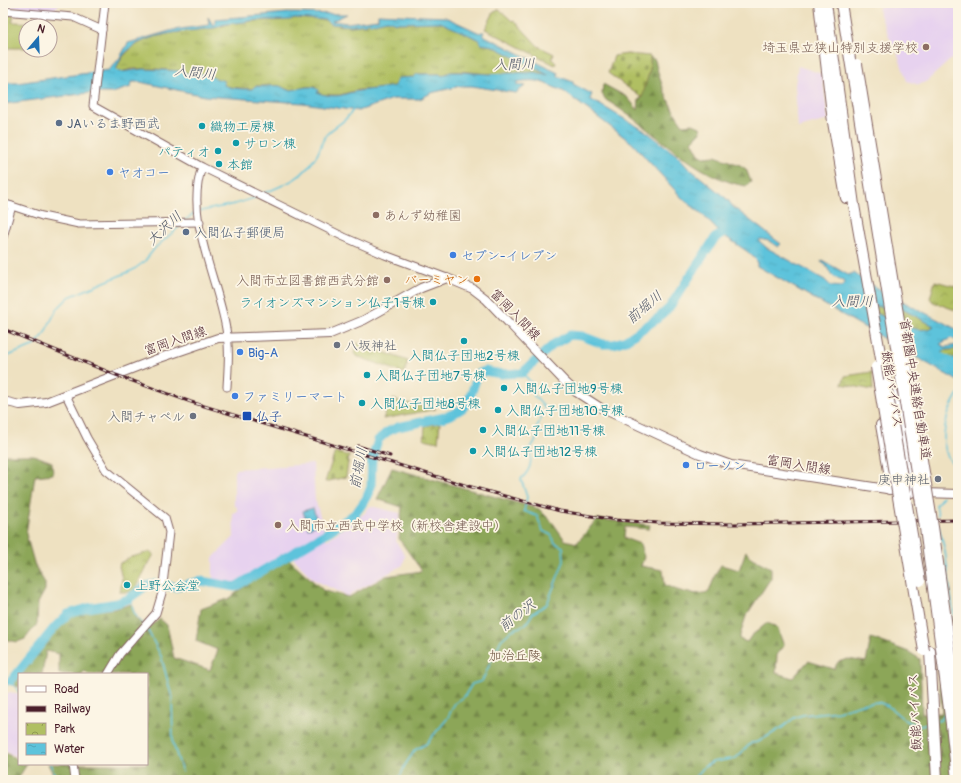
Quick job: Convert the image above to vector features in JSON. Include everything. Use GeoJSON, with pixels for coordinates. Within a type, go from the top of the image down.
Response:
{"type":"FeatureCollection","features":[{"type":"Feature","properties":{"kind":"highway","name":"飯能バイパス"},"geometry":{"type":"LineString","coordinates":[[819,3],[833,122],[858,247],[927,651],[937,780]]}},
{"type":"Feature","properties":{"kind":"highway","name":"飯能バイパス"},"geometry":{"type":"LineString","coordinates":[[826,3],[858,247]]}},
{"type":"Feature","properties":{"kind":"highway","name":"首都圏中央連絡自動車道"},"geometry":{"type":"LineString","coordinates":[[841,3],[925,528],[958,780]]}},
{"type":"Feature","properties":{"kind":"highway","name":"首都圏中央連絡自動車道"},"geometry":{"type":"LineString","coordinates":[[848,3],[933,527],[958,706]]}},
{"type":"Feature","properties":{"kind":"highway"},"geometry":{"type":"LineString","coordinates":[[880,372],[896,404],[911,492]]}},
{"type":"Feature","properties":{"kind":"highway"},"geometry":{"type":"LineString","coordinates":[[880,372],[876,397],[889,471],[889,489]]}},
{"type":"Feature","properties":{"kind":"highway","name":"飯能バイパス"},"geometry":{"type":"LineString","coordinates":[[930,780],[933,739]]}},
{"type":"Feature","properties":{"kind":"main road","name":"富岡入間線"},"geometry":{"type":"LineString","coordinates":[[3,401],[13,404],[35,404],[66,395],[164,356],[210,340],[330,334],[364,320],[421,288],[447,278],[473,289],[486,299],[565,382],[590,401],[700,454],[731,465],[911,492],[958,494]]}},
{"type":"Feature","properties":{"kind":"street"},"geometry":{"type":"LineString","coordinates":[[105,3],[93,106],[202,167],[363,246],[447,278]]}},
{"type":"Feature","properties":{"kind":"street"},"geometry":{"type":"LineString","coordinates":[[3,10],[73,16],[101,32]]}},
{"type":"Feature","properties":{"kind":"street"},"geometry":{"type":"LineString","coordinates":[[202,167],[198,183],[199,219],[205,255],[224,318],[228,338],[227,387]]}},
{"type":"Feature","properties":{"kind":"street"},"geometry":{"type":"LineString","coordinates":[[3,203],[79,224],[163,224],[199,219]]}},
{"type":"Feature","properties":{"kind":"street"},"geometry":{"type":"LineString","coordinates":[[3,237],[12,206]]}},
{"type":"Feature","properties":{"kind":"street"},"geometry":{"type":"LineString","coordinates":[[66,395],[87,438],[106,470],[165,518],[169,532],[162,593],[156,613],[114,661],[108,673]]}},
{"type":"Feature","properties":{"kind":"street"},"geometry":{"type":"LineString","coordinates":[[73,765],[75,780]]}},
{"type":"Feature","properties":{"kind":"shaded area"},"geometry":{"type":"Polygon","coordinates":[[[6,3],[60,3],[53,11],[10,7],[6,3]]]}},
{"type":"Feature","properties":{"kind":"shaded area","name":"埼玉県立狭山特別支援学校"},"geometry":{"type":"Polygon","coordinates":[[[915,3],[958,3],[958,53],[927,81],[919,85],[907,81],[896,49],[892,44],[878,10],[879,7],[915,3]]]}},
{"type":"Feature","properties":{"kind":"shaded area"},"geometry":{"type":"Polygon","coordinates":[[[798,66],[822,74],[828,120],[798,128],[795,85],[798,66]]]}},
{"type":"Feature","properties":{"kind":"shaded area","name":"入間市立西武中学校（新校舎建設中）"},"geometry":{"type":"Polygon","coordinates":[[[313,464],[315,499],[327,540],[365,513],[370,506],[400,513],[396,541],[405,556],[403,565],[347,596],[313,579],[288,552],[235,585],[213,581],[213,558],[234,537],[233,514],[237,511],[237,507],[234,505],[234,472],[236,469],[313,464]]]}},
{"type":"Feature","properties":{"kind":"shaded area"},"geometry":{"type":"Polygon","coordinates":[[[10,692],[18,694],[18,758],[3,750],[3,696],[10,692]]]}},
{"type":"Feature","properties":{"kind":"green space"},"geometry":{"type":"Polygon","coordinates":[[[499,9],[512,21],[514,20],[538,46],[554,54],[552,59],[556,63],[555,65],[485,29],[494,12],[499,9]]]}},
{"type":"Feature","properties":{"kind":"green space"},"geometry":{"type":"Polygon","coordinates":[[[3,14],[14,15],[12,22],[18,22],[18,48],[3,48],[3,14]]]}},
{"type":"Feature","properties":{"kind":"green space"},"geometry":{"type":"Polygon","coordinates":[[[294,18],[325,20],[331,24],[351,26],[387,20],[396,23],[440,22],[457,28],[478,39],[483,44],[493,46],[548,75],[527,73],[490,74],[459,71],[447,73],[442,76],[440,74],[417,74],[414,78],[398,81],[394,86],[385,89],[358,90],[340,95],[321,95],[317,92],[315,87],[288,90],[279,86],[255,86],[252,89],[228,87],[210,76],[198,73],[192,75],[181,71],[155,69],[132,69],[121,72],[116,70],[123,57],[132,48],[143,41],[157,36],[215,28],[229,24],[294,18]]]}},
{"type":"Feature","properties":{"kind":"green space"},"geometry":{"type":"Polygon","coordinates":[[[627,54],[650,56],[650,69],[642,98],[608,73],[614,56],[627,54]]]}},
{"type":"Feature","properties":{"kind":"green space"},"geometry":{"type":"Polygon","coordinates":[[[650,57],[655,60],[666,94],[673,110],[683,125],[693,124],[700,127],[701,132],[692,141],[699,154],[704,157],[715,156],[740,165],[746,169],[751,182],[746,186],[727,181],[709,173],[691,162],[606,100],[602,94],[603,84],[627,97],[638,110],[639,99],[641,99],[650,69],[650,57]]]}},
{"type":"Feature","properties":{"kind":"green space"},"geometry":{"type":"Polygon","coordinates":[[[935,281],[958,287],[958,311],[933,302],[930,298],[935,281]]]}},
{"type":"Feature","properties":{"kind":"green space"},"geometry":{"type":"Polygon","coordinates":[[[872,306],[902,309],[934,326],[928,329],[911,328],[869,310],[872,306]]]}},
{"type":"Feature","properties":{"kind":"green space"},"geometry":{"type":"Polygon","coordinates":[[[358,343],[408,361],[404,373],[356,356],[354,353],[358,343]]]}},
{"type":"Feature","properties":{"kind":"green space"},"geometry":{"type":"Polygon","coordinates":[[[958,349],[958,357],[945,360],[939,358],[938,356],[946,350],[958,349]]]}},
{"type":"Feature","properties":{"kind":"green space"},"geometry":{"type":"Polygon","coordinates":[[[872,372],[873,390],[842,384],[845,376],[872,372]]]}},
{"type":"Feature","properties":{"kind":"green space"},"geometry":{"type":"Polygon","coordinates":[[[393,399],[436,409],[383,419],[389,403],[393,399]]]}},
{"type":"Feature","properties":{"kind":"green space"},"geometry":{"type":"Polygon","coordinates":[[[440,423],[438,442],[424,439],[425,426],[440,423]]]}},
{"type":"Feature","properties":{"kind":"green space"},"geometry":{"type":"Polygon","coordinates":[[[335,452],[349,456],[346,477],[325,482],[335,452]]]}},
{"type":"Feature","properties":{"kind":"green space"},"geometry":{"type":"Polygon","coordinates":[[[3,455],[34,455],[52,462],[53,474],[35,476],[26,534],[35,566],[45,583],[45,590],[38,603],[37,624],[25,639],[17,642],[3,639],[3,455]]]}},
{"type":"Feature","properties":{"kind":"green space","name":"加治丘陵"},"geometry":{"type":"Polygon","coordinates":[[[392,468],[539,509],[553,523],[565,540],[577,543],[597,519],[650,525],[649,529],[625,527],[624,538],[640,544],[644,557],[641,566],[663,570],[665,585],[687,593],[697,594],[709,592],[715,575],[721,565],[739,570],[746,551],[752,558],[771,568],[771,578],[746,616],[739,639],[747,642],[751,636],[767,623],[777,627],[784,646],[777,655],[776,673],[793,678],[808,661],[834,669],[838,662],[848,659],[866,662],[871,638],[909,652],[920,659],[922,714],[942,713],[937,653],[952,626],[951,619],[958,618],[958,780],[56,780],[48,765],[148,765],[148,673],[87,673],[85,671],[83,673],[59,673],[59,654],[46,651],[42,673],[18,673],[18,687],[6,683],[52,625],[82,610],[114,609],[132,604],[136,619],[148,628],[160,619],[167,625],[174,658],[210,670],[218,650],[196,641],[201,609],[230,598],[283,554],[324,591],[349,597],[386,576],[422,571],[399,539],[402,507],[377,499],[392,468]]]}},
{"type":"Feature","properties":{"kind":"green space"},"geometry":{"type":"Polygon","coordinates":[[[150,552],[154,554],[133,592],[120,592],[122,579],[119,566],[120,563],[131,557],[150,552]]]}},
{"type":"Feature","properties":{"kind":"green space"},"geometry":{"type":"Polygon","coordinates":[[[3,752],[18,760],[18,765],[26,765],[17,780],[3,780],[3,752]]]}},
{"type":"Feature","properties":{"kind":"water","name":"入間川"},"geometry":{"type":"Polygon","coordinates":[[[288,13],[347,14],[332,21],[347,23],[378,19],[378,14],[445,17],[480,33],[484,32],[483,35],[558,73],[558,76],[573,82],[573,84],[592,94],[590,99],[647,132],[679,157],[689,168],[728,200],[733,207],[781,244],[778,247],[769,241],[760,239],[759,241],[767,248],[825,280],[831,286],[841,287],[845,284],[843,281],[837,279],[831,274],[827,267],[821,262],[822,260],[848,275],[854,273],[869,284],[958,330],[958,341],[951,338],[940,344],[945,347],[958,345],[958,349],[946,350],[938,356],[945,360],[958,357],[956,361],[958,363],[958,381],[757,266],[757,261],[748,252],[720,233],[701,213],[684,200],[632,143],[563,91],[541,82],[517,82],[517,85],[525,86],[516,93],[472,86],[460,86],[431,93],[420,99],[393,99],[358,111],[303,103],[205,96],[140,82],[132,82],[131,87],[112,93],[89,93],[3,104],[3,83],[17,83],[109,70],[119,59],[128,43],[173,30],[209,25],[208,17],[213,25],[215,24],[215,19],[288,13]],[[294,18],[290,20],[250,21],[222,25],[215,28],[157,36],[143,41],[131,48],[122,57],[116,70],[121,72],[143,69],[181,71],[192,75],[198,73],[224,81],[224,85],[234,88],[252,89],[255,86],[280,86],[287,90],[293,90],[304,87],[312,87],[319,90],[317,92],[319,93],[336,96],[394,86],[398,78],[414,77],[417,74],[440,74],[442,76],[450,72],[489,74],[535,72],[548,75],[493,46],[481,44],[478,39],[440,22],[396,23],[387,20],[351,26],[331,24],[325,20],[294,18]],[[871,306],[869,310],[911,328],[928,329],[934,326],[902,309],[871,306]]]}},
{"type":"Feature","properties":{"kind":"water"},"geometry":{"type":"Polygon","coordinates":[[[313,508],[318,525],[308,528],[303,511],[313,508]]]}},
{"type":"Feature","properties":{"kind":"waterway","name":"大沢川"},"geometry":{"type":"LineString","coordinates":[[262,194],[299,176],[317,155],[326,135],[347,118],[353,110]]}},
{"type":"Feature","properties":{"kind":"waterway","name":"大沢川"},"geometry":{"type":"LineString","coordinates":[[201,211],[235,204],[257,197]]}},
{"type":"Feature","properties":{"kind":"waterway","name":"大沢川"},"geometry":{"type":"LineString","coordinates":[[185,220],[195,213]]}},
{"type":"Feature","properties":{"kind":"waterway","name":"大沢川"},"geometry":{"type":"LineString","coordinates":[[3,361],[8,356],[35,345],[43,336],[57,309],[69,297],[133,270],[144,262],[155,248],[180,226]]}},
{"type":"Feature","properties":{"kind":"waterway","name":"前堀川"},"geometry":{"type":"LineString","coordinates":[[11,681],[54,628],[68,614],[88,608],[117,603],[128,599],[146,586],[155,584],[176,587],[201,581],[235,587],[328,532],[356,513],[366,499],[371,487],[372,459],[378,440],[387,432],[398,427],[445,417],[455,413],[463,408],[470,397],[478,374],[485,371],[501,374],[522,373],[554,344],[570,335],[582,336],[603,344],[614,344],[626,340],[658,318],[669,308],[715,238],[732,228]]}},
{"type":"Feature","properties":{"kind":"waterway","name":"入間川"},"geometry":{"type":"LineString","coordinates":[[929,351],[958,366]]}},
{"type":"Feature","properties":{"kind":"waterway","name":"前の沢"},"geometry":{"type":"LineString","coordinates":[[396,780],[401,775],[405,765],[415,750],[426,744],[447,719],[455,703],[464,697],[472,684],[482,681],[501,640],[512,630],[525,625],[533,613],[547,604],[564,561],[563,547],[555,543],[551,535],[543,531],[537,516],[524,511],[527,497],[521,479],[529,469],[531,458],[530,449],[536,440],[537,425],[544,413],[545,408],[534,396],[531,382],[522,373]]}},
{"type":"Feature","properties":{"kind":"waterway"},"geometry":{"type":"LineString","coordinates":[[958,394],[947,417],[944,435],[944,443],[949,459],[958,469]]}},
{"type":"Feature","properties":{"kind":"waterway"},"geometry":{"type":"LineString","coordinates":[[948,491],[955,482],[958,473]]}},
{"type":"Feature","properties":{"kind":"waterway"},"geometry":{"type":"LineString","coordinates":[[938,515],[936,505],[943,496]]}},
{"type":"Feature","properties":{"kind":"waterway"},"geometry":{"type":"LineString","coordinates":[[938,524],[945,551],[958,647]]}},
{"type":"Feature","properties":{"kind":"waterway"},"geometry":{"type":"LineString","coordinates":[[133,594],[132,603],[134,611],[144,625]]}},
{"type":"Feature","properties":{"kind":"waterway"},"geometry":{"type":"LineString","coordinates":[[146,627],[161,656],[172,697],[173,743],[182,772]]}},
{"type":"Feature","properties":{"kind":"waterway","name":"前堀川"},"geometry":{"type":"LineString","coordinates":[[3,688],[11,681],[18,691]]}},
{"type":"Feature","properties":{"kind":"waterway"},"geometry":{"type":"LineString","coordinates":[[693,780],[704,767],[713,762],[736,758],[751,743],[758,742],[783,727],[794,718],[802,715],[838,711],[861,704],[878,702],[888,706],[906,721],[921,726],[930,723]]}},
{"type":"Feature","properties":{"kind":"waterway"},"geometry":{"type":"LineString","coordinates":[[937,721],[941,720],[946,713]]}},
{"type":"Feature","properties":{"kind":"waterway"},"geometry":{"type":"LineString","coordinates":[[50,765],[57,780]]}},
{"type":"Feature","properties":{"kind":"railway"},"geometry":{"type":"LineString","coordinates":[[3,329],[116,375],[191,402],[468,486],[560,511],[616,520],[658,523],[734,524],[958,520]]}},
{"type":"Feature","properties":{"kind":"railway"},"geometry":{"type":"LineString","coordinates":[[358,446],[390,456]]}},
{"type":"Feature","properties":{"kind":"place","name":"埼玉県立狭山特別支援学校"},"geometry":{"type":"Point","coordinates":[926,47]}},
{"type":"Feature","properties":{"kind":"place","name":"JAいるま野西武"},"geometry":{"type":"Point","coordinates":[59,123]}},
{"type":"Feature","properties":{"kind":"place","name":"織物工房棟"},"geometry":{"type":"Point","coordinates":[202,126]}},
{"type":"Feature","properties":{"kind":"place","name":"サロン棟"},"geometry":{"type":"Point","coordinates":[236,143]}},
{"type":"Feature","properties":{"kind":"place","name":"パティオ"},"geometry":{"type":"Point","coordinates":[218,151]}},
{"type":"Feature","properties":{"kind":"place","name":"本館"},"geometry":{"type":"Point","coordinates":[219,164]}},
{"type":"Feature","properties":{"kind":"place","name":"ヤオコー"},"geometry":{"type":"Point","coordinates":[110,172]}},
{"type":"Feature","properties":{"kind":"place","name":"あんず幼稚園"},"geometry":{"type":"Point","coordinates":[376,215]}},
{"type":"Feature","properties":{"kind":"place","name":"入間仏子郵便局"},"geometry":{"type":"Point","coordinates":[186,232]}},
{"type":"Feature","properties":{"kind":"place","name":"セブン-イレブン"},"geometry":{"type":"Point","coordinates":[453,255]}},
{"type":"Feature","properties":{"kind":"place","name":"バーミヤン"},"geometry":{"type":"Point","coordinates":[477,279]}},
{"type":"Feature","properties":{"kind":"place","name":"入間市立図書館西武分館"},"geometry":{"type":"Point","coordinates":[387,280]}},
{"type":"Feature","properties":{"kind":"place","name":"ライオンズマンション仏子1号棟"},"geometry":{"type":"Point","coordinates":[433,302]}},
{"type":"Feature","properties":{"kind":"place","name":"入間仏子団地2号棟"},"geometry":{"type":"Point","coordinates":[464,341]}},
{"type":"Feature","properties":{"kind":"place","name":"八坂神社"},"geometry":{"type":"Point","coordinates":[337,345]}},
{"type":"Feature","properties":{"kind":"place","name":"Big-A"},"geometry":{"type":"Point","coordinates":[240,352]}},
{"type":"Feature","properties":{"kind":"place","name":"入間仏子団地7号棟"},"geometry":{"type":"Point","coordinates":[367,375]}},
{"type":"Feature","properties":{"kind":"place","name":"入間仏子団地9号棟"},"geometry":{"type":"Point","coordinates":[504,388]}},
{"type":"Feature","properties":{"kind":"place","name":"ファミリーマート"},"geometry":{"type":"Point","coordinates":[235,396]}},
{"type":"Feature","properties":{"kind":"place","name":"入間仏子団地8号棟"},"geometry":{"type":"Point","coordinates":[362,403]}},
{"type":"Feature","properties":{"kind":"place","name":"入間仏子団地10号棟"},"geometry":{"type":"Point","coordinates":[498,410]}},
{"type":"Feature","properties":{"kind":"place","name":"入間チャペル"},"geometry":{"type":"Point","coordinates":[193,416]}},
{"type":"Feature","properties":{"kind":"place","name":"仏子"},"geometry":{"type":"Point","coordinates":[247,416]}},
{"type":"Feature","properties":{"kind":"place","name":"入間仏子団地11号棟"},"geometry":{"type":"Point","coordinates":[483,430]}},
{"type":"Feature","properties":{"kind":"place","name":"入間仏子団地12号棟"},"geometry":{"type":"Point","coordinates":[473,451]}},
{"type":"Feature","properties":{"kind":"place","name":"ローソン"},"geometry":{"type":"Point","coordinates":[686,465]}},
{"type":"Feature","properties":{"kind":"place","name":"庚申神社"},"geometry":{"type":"Point","coordinates":[938,479]}},
{"type":"Feature","properties":{"kind":"place","name":"入間市立西武中学校（新校舎建設中）"},"geometry":{"type":"Point","coordinates":[278,525]}},
{"type":"Feature","properties":{"kind":"place","name":"上野公会堂"},"geometry":{"type":"Point","coordinates":[127,585]}}]}
